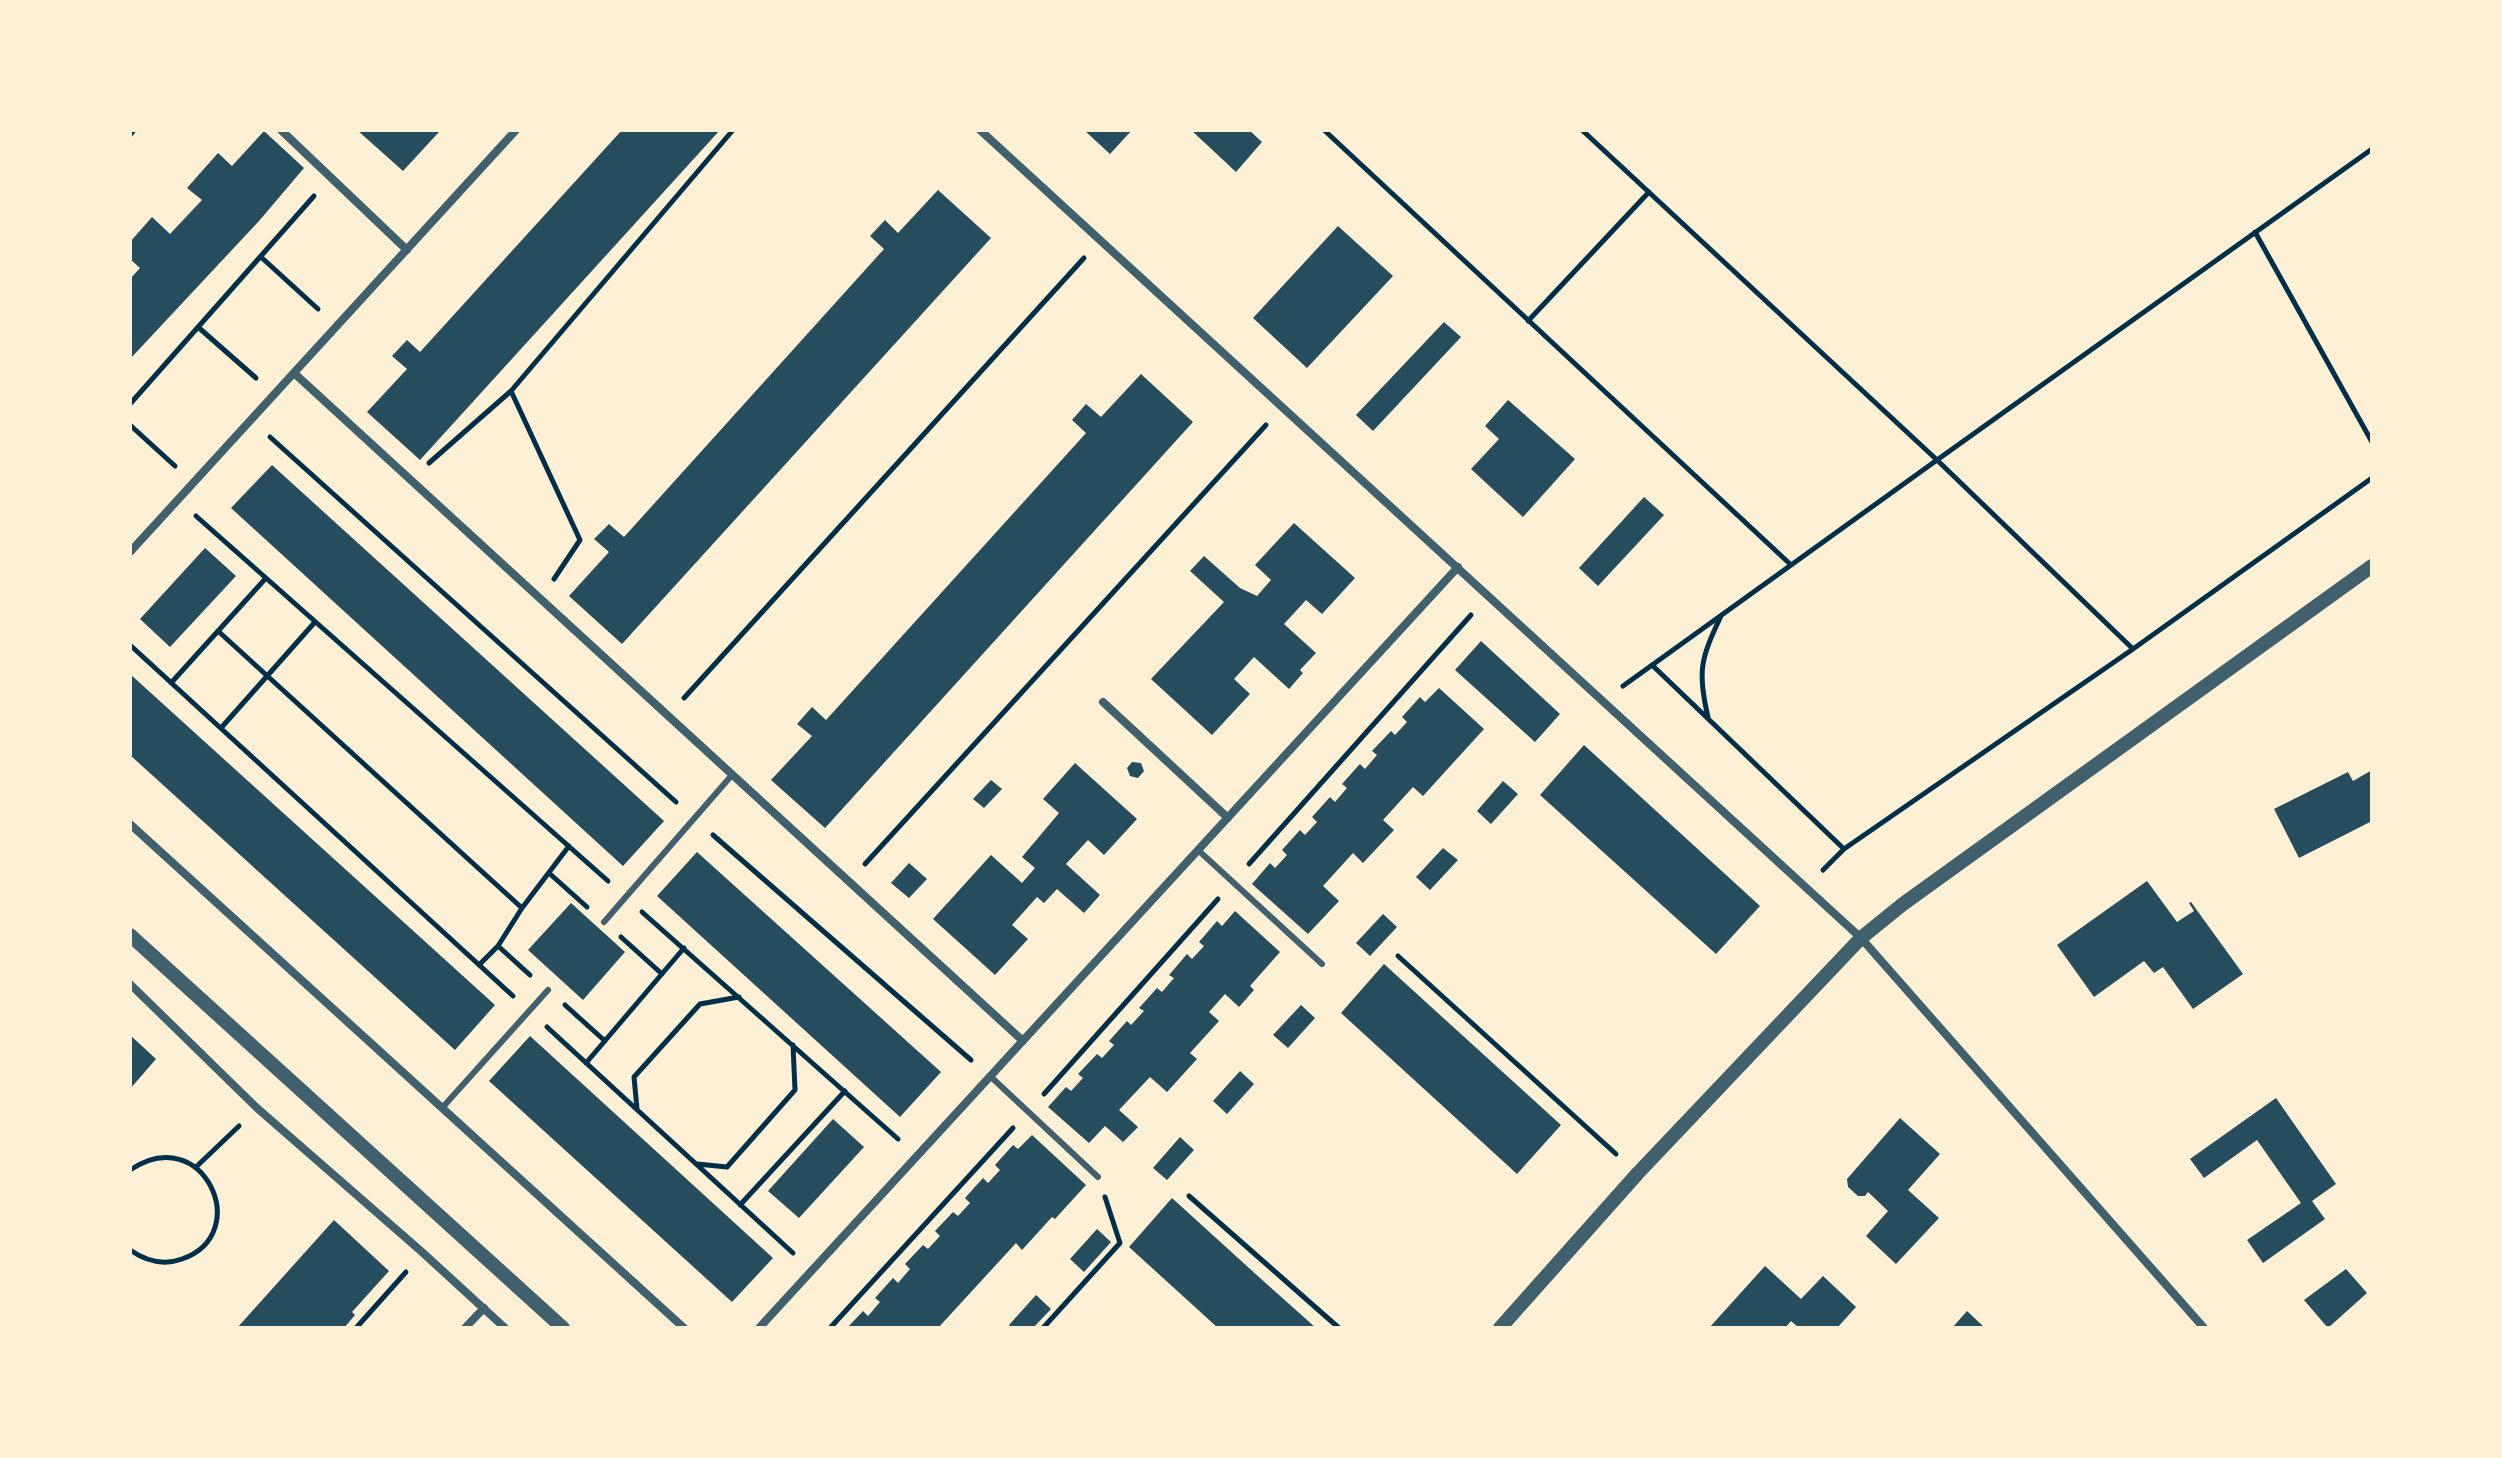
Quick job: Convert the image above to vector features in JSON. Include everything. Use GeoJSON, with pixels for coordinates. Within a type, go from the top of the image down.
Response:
{"type":"FeatureCollection","features":[{"type":"Feature","properties":{"kind":"street"},"geometry":{"type":"LineString","coordinates":[[281,130],[407,250]]}},
{"type":"Feature","properties":{"kind":"street"},"geometry":{"type":"LineString","coordinates":[[130,552],[516,130]]}},
{"type":"Feature","properties":{"kind":"street"},"geometry":{"type":"LineString","coordinates":[[980,130],[1861,938],[2204,1328]]}},
{"type":"Feature","properties":{"kind":"street"},"geometry":{"type":"LineString","coordinates":[[294,373],[1023,1041]]}},
{"type":"Feature","properties":{"kind":"street"},"geometry":{"type":"LineString","coordinates":[[1500,1328],[1638,1173],[1861,938],[1928,886],[2372,566]]}},
{"type":"Feature","properties":{"kind":"street"},"geometry":{"type":"LineString","coordinates":[[759,1328],[1458,567]]}},
{"type":"Feature","properties":{"kind":"street"},"geometry":{"type":"LineString","coordinates":[[1103,702],[1228,818]]}},
{"type":"Feature","properties":{"kind":"street"},"geometry":{"type":"LineString","coordinates":[[130,824],[684,1328]]}},
{"type":"Feature","properties":{"kind":"street"},"geometry":{"type":"LineString","coordinates":[[130,935],[563,1328]]}},
{"type":"Feature","properties":{"kind":"street"},"geometry":{"type":"LineString","coordinates":[[130,984],[257,1108],[505,1328]]}},
{"type":"Feature","properties":{"kind":"street"},"geometry":{"type":"LineString","coordinates":[[465,1328],[484,1308]]}},
{"type":"Feature","properties":{"kind":"lane"},"geometry":{"type":"LineString","coordinates":[[604,922],[732,775]]}},
{"type":"Feature","properties":{"kind":"lane"},"geometry":{"type":"LineString","coordinates":[[1198,850],[1322,964]]}},
{"type":"Feature","properties":{"kind":"lane"},"geometry":{"type":"LineString","coordinates":[[442,1108],[548,990]]}},
{"type":"Feature","properties":{"kind":"lane"},"geometry":{"type":"LineString","coordinates":[[990,1076],[1098,1177]]}},
{"type":"Feature","properties":{"kind":"path"},"geometry":{"type":"LineString","coordinates":[[130,135],[134,130]]}},
{"type":"Feature","properties":{"kind":"path"},"geometry":{"type":"LineString","coordinates":[[410,479],[511,391],[733,130]]}},
{"type":"Feature","properties":{"kind":"path"},"geometry":{"type":"LineString","coordinates":[[1324,130],[1790,564]]}},
{"type":"Feature","properties":{"kind":"path"},"geometry":{"type":"LineString","coordinates":[[1582,130],[1937,460],[2133,649]]}},
{"type":"Feature","properties":{"kind":"path"},"geometry":{"type":"LineString","coordinates":[[1603,700],[2372,149]]}},
{"type":"Feature","properties":{"kind":"path"},"geometry":{"type":"LineString","coordinates":[[130,404],[331,177]]}},
{"type":"Feature","properties":{"kind":"path"},"geometry":{"type":"LineString","coordinates":[[1528,321],[1649,192]]}},
{"type":"Feature","properties":{"kind":"path"},"geometry":{"type":"LineString","coordinates":[[2255,232],[2372,442]]}},
{"type":"Feature","properties":{"kind":"path"},"geometry":{"type":"LineString","coordinates":[[667,716],[1100,240]]}},
{"type":"Feature","properties":{"kind":"path"},"geometry":{"type":"LineString","coordinates":[[260,257],[337,326]]}},
{"type":"Feature","properties":{"kind":"path"},"geometry":{"type":"LineString","coordinates":[[198,327],[275,394]]}},
{"type":"Feature","properties":{"kind":"path"},"geometry":{"type":"LineString","coordinates":[[511,391],[580,540],[541,599]]}},
{"type":"Feature","properties":{"kind":"path"},"geometry":{"type":"LineString","coordinates":[[849,882],[1282,406]]}},
{"type":"Feature","properties":{"kind":"path"},"geometry":{"type":"LineString","coordinates":[[251,420],[695,819],[990,1076]]}},
{"type":"Feature","properties":{"kind":"path"},"geometry":{"type":"LineString","coordinates":[[130,425],[193,483]]}},
{"type":"Feature","properties":{"kind":"path"},"geometry":{"type":"LineString","coordinates":[[1805,887],[1844,849],[2133,649],[2372,478]]}},
{"type":"Feature","properties":{"kind":"path"},"geometry":{"type":"LineString","coordinates":[[178,500],[917,1156]]}},
{"type":"Feature","properties":{"kind":"path"},"geometry":{"type":"LineString","coordinates":[[171,683],[266,578]]}},
{"type":"Feature","properties":{"kind":"path"},"geometry":{"type":"LineString","coordinates":[[830,1328],[1028,1112],[1488,596]]}},
{"type":"Feature","properties":{"kind":"path"},"geometry":{"type":"LineString","coordinates":[[1708,718],[1700,684],[1704,651],[1722,614]]}},
{"type":"Feature","properties":{"kind":"path"},"geometry":{"type":"LineString","coordinates":[[221,728],[315,622]]}},
{"type":"Feature","properties":{"kind":"path"},"geometry":{"type":"LineString","coordinates":[[218,631],[522,908]]}},
{"type":"Feature","properties":{"kind":"path"},"geometry":{"type":"LineString","coordinates":[[130,645],[812,1271]]}},
{"type":"Feature","properties":{"kind":"path"},"geometry":{"type":"LineString","coordinates":[[1652,665],[1844,849]]}},
{"type":"Feature","properties":{"kind":"path"},"geometry":{"type":"LineString","coordinates":[[479,965],[498,946],[522,908],[569,846]]}},
{"type":"Feature","properties":{"kind":"path"},"geometry":{"type":"LineString","coordinates":[[586,1063],[684,948]]}},
{"type":"Feature","properties":{"kind":"path"},"geometry":{"type":"LineString","coordinates":[[1398,956],[1638,1173]]}},
{"type":"Feature","properties":{"kind":"path"},"geometry":{"type":"LineString","coordinates":[[637,1110],[634,1077],[700,1004],[739,997]]}},
{"type":"Feature","properties":{"kind":"path"},"geometry":{"type":"LineString","coordinates":[[696,1164],[727,1167],[795,1090],[793,1045]]}},
{"type":"Feature","properties":{"kind":"path"},"geometry":{"type":"LineString","coordinates":[[740,1205],[845,1091]]}},
{"type":"Feature","properties":{"kind":"path"},"geometry":{"type":"LineString","coordinates":[[196,1167],[257,1108]]}},
{"type":"Feature","properties":{"kind":"path"},"geometry":{"type":"LineString","coordinates":[[130,1170],[155,1158],[169,1157],[196,1167],[215,1192],[218,1207],[216,1223],[200,1249],[172,1262],[156,1262],[130,1250]]}},
{"type":"Feature","properties":{"kind":"path"},"geometry":{"type":"LineString","coordinates":[[1043,1328],[1120,1243],[1098,1177]]}},
{"type":"Feature","properties":{"kind":"path"},"geometry":{"type":"LineString","coordinates":[[1189,1196],[1339,1328]]}},
{"type":"Feature","properties":{"kind":"path"},"geometry":{"type":"LineString","coordinates":[[356,1328],[422,1252]]}},
{"type":"Feature","properties":{"kind":"building"},"geometry":{"type":"Polygon","coordinates":[[[357,130],[436,130],[439,132],[403,171],[357,130]]]}},
{"type":"Feature","properties":{"kind":"building"},"geometry":{"type":"Polygon","coordinates":[[[622,130],[720,130],[420,460],[367,412],[407,369],[392,356],[407,340],[420,352],[622,130]]]}},
{"type":"Feature","properties":{"kind":"building"},"geometry":{"type":"Polygon","coordinates":[[[1084,130],[1132,130],[1110,154],[1084,130]]]}},
{"type":"Feature","properties":{"kind":"building"},"geometry":{"type":"Polygon","coordinates":[[[1191,130],[1249,130],[1262,142],[1236,172],[1191,130]]]}},
{"type":"Feature","properties":{"kind":"building"},"geometry":{"type":"Polygon","coordinates":[[[264,131],[304,168],[259,221],[130,359],[130,279],[140,268],[130,259],[130,242],[152,217],[170,234],[202,200],[187,188],[218,153],[232,166],[264,131]]]}},
{"type":"Feature","properties":{"kind":"building"},"geometry":{"type":"Polygon","coordinates":[[[938,190],[991,238],[622,644],[569,596],[609,552],[594,539],[609,524],[624,537],[884,249],[870,236],[885,220],[898,233],[938,190]]]}},
{"type":"Feature","properties":{"kind":"building"},"geometry":{"type":"Polygon","coordinates":[[[1338,226],[1393,276],[1307,368],[1253,318],[1338,226]]]}},
{"type":"Feature","properties":{"kind":"building"},"geometry":{"type":"Polygon","coordinates":[[[1444,322],[1461,337],[1373,431],[1356,415],[1444,322]]]}},
{"type":"Feature","properties":{"kind":"building"},"geometry":{"type":"Polygon","coordinates":[[[1141,374],[1193,422],[825,828],[771,780],[812,736],[797,724],[812,707],[826,720],[1077,443],[1086,433],[1072,420],[1086,404],[1101,417],[1141,374]]]}},
{"type":"Feature","properties":{"kind":"building"},"geometry":{"type":"Polygon","coordinates":[[[1508,400],[1575,459],[1523,517],[1471,469],[1499,439],[1485,426],[1508,400]]]}},
{"type":"Feature","properties":{"kind":"building"},"geometry":{"type":"Polygon","coordinates":[[[272,465],[664,821],[623,866],[231,508],[272,465]]]}},
{"type":"Feature","properties":{"kind":"building"},"geometry":{"type":"Polygon","coordinates":[[[1644,497],[1664,515],[1598,586],[1579,568],[1644,497]]]}},
{"type":"Feature","properties":{"kind":"building"},"geometry":{"type":"Polygon","coordinates":[[[1294,523],[1355,578],[1322,614],[1306,600],[1284,624],[1316,653],[1300,670],[1303,673],[1289,689],[1254,657],[1234,679],[1250,694],[1212,735],[1151,679],[1224,602],[1190,571],[1204,556],[1240,588],[1257,596],[1271,580],[1255,565],[1294,523]]]}},
{"type":"Feature","properties":{"kind":"building"},"geometry":{"type":"Polygon","coordinates":[[[205,548],[236,576],[170,647],[140,619],[205,548]]]}},
{"type":"Feature","properties":{"kind":"building"},"geometry":{"type":"Polygon","coordinates":[[[1481,641],[1560,714],[1535,742],[1455,670],[1481,641]]]}},
{"type":"Feature","properties":{"kind":"building"},"geometry":{"type":"Polygon","coordinates":[[[130,674],[495,1005],[455,1050],[130,755],[130,674]]]}},
{"type":"Feature","properties":{"kind":"building"},"geometry":{"type":"Polygon","coordinates":[[[1439,688],[1484,729],[1423,796],[1413,787],[1383,820],[1394,830],[1363,863],[1353,853],[1323,886],[1339,901],[1308,934],[1252,884],[1270,863],[1275,868],[1287,855],[1282,850],[1300,830],[1305,835],[1317,822],[1312,817],[1330,797],[1335,802],[1347,788],[1342,784],[1358,766],[1360,764],[1365,769],[1377,755],[1372,751],[1391,731],[1395,735],[1407,722],[1402,717],[1420,697],[1425,702],[1439,688]]]}},
{"type":"Feature","properties":{"kind":"building"},"geometry":{"type":"Polygon","coordinates":[[[1584,745],[1760,906],[1716,954],[1540,795],[1584,745]]]}},
{"type":"Feature","properties":{"kind":"building"},"geometry":{"type":"Polygon","coordinates":[[[1132,762],[1141,763],[1144,771],[1138,778],[1130,776],[1127,768],[1132,762]]]}},
{"type":"Feature","properties":{"kind":"building"},"geometry":{"type":"Polygon","coordinates":[[[1075,763],[1137,819],[1104,855],[1088,840],[1066,864],[1100,895],[1084,913],[1057,889],[1044,903],[1037,897],[1012,925],[1028,939],[995,975],[933,919],[991,855],[1022,883],[1035,868],[1022,857],[1059,813],[1043,799],[1075,763]]]}},
{"type":"Feature","properties":{"kind":"building"},"geometry":{"type":"Polygon","coordinates":[[[2372,770],[2372,821],[2299,858],[2274,809],[2348,772],[2353,781],[2372,770]]]}},
{"type":"Feature","properties":{"kind":"building"},"geometry":{"type":"Polygon","coordinates":[[[991,780],[1002,789],[984,808],[973,799],[991,780]]]}},
{"type":"Feature","properties":{"kind":"building"},"geometry":{"type":"Polygon","coordinates":[[[1503,781],[1518,794],[1491,824],[1477,811],[1503,781]]]}},
{"type":"Feature","properties":{"kind":"building"},"geometry":{"type":"Polygon","coordinates":[[[1443,848],[1458,860],[1430,890],[1416,877],[1443,848]]]}},
{"type":"Feature","properties":{"kind":"building"},"geometry":{"type":"Polygon","coordinates":[[[697,852],[941,1072],[900,1117],[657,896],[697,852]]]}},
{"type":"Feature","properties":{"kind":"building"},"geometry":{"type":"Polygon","coordinates":[[[909,863],[927,879],[909,898],[891,883],[909,863]]]}},
{"type":"Feature","properties":{"kind":"building"},"geometry":{"type":"Polygon","coordinates":[[[2147,881],[2177,922],[2194,911],[2191,902],[2243,974],[2193,1009],[2163,967],[2154,973],[2144,961],[2094,997],[2057,945],[2147,881]]]}},
{"type":"Feature","properties":{"kind":"building"},"geometry":{"type":"Polygon","coordinates":[[[571,903],[625,952],[583,1000],[528,950],[571,903]]]}},
{"type":"Feature","properties":{"kind":"building"},"geometry":{"type":"Polygon","coordinates":[[[1235,911],[1280,952],[1250,986],[1254,990],[1239,1007],[1225,994],[1209,1012],[1219,1021],[1190,1053],[1197,1059],[1167,1092],[1150,1077],[1119,1110],[1138,1127],[1123,1142],[1105,1126],[1089,1143],[1048,1107],[1066,1087],[1071,1091],[1083,1078],[1078,1074],[1097,1054],[1102,1058],[1114,1045],[1109,1041],[1127,1021],[1131,1025],[1144,1011],[1139,1008],[1157,988],[1162,992],[1174,978],[1169,975],[1187,954],[1192,959],[1204,946],[1199,942],[1217,921],[1222,926],[1235,911]]]}},
{"type":"Feature","properties":{"kind":"building"},"geometry":{"type":"Polygon","coordinates":[[[1383,914],[1397,927],[1370,956],[1356,943],[1383,914]]]}},
{"type":"Feature","properties":{"kind":"building"},"geometry":{"type":"Polygon","coordinates":[[[1384,964],[1561,1125],[1517,1174],[1341,1013],[1384,964]]]}},
{"type":"Feature","properties":{"kind":"building"},"geometry":{"type":"Polygon","coordinates":[[[1301,1005],[1315,1018],[1288,1048],[1273,1035],[1301,1005]]]}},
{"type":"Feature","properties":{"kind":"building"},"geometry":{"type":"Polygon","coordinates":[[[130,1035],[156,1059],[130,1089],[130,1035]]]}},
{"type":"Feature","properties":{"kind":"building"},"geometry":{"type":"Polygon","coordinates":[[[530,1036],[773,1258],[732,1302],[489,1081],[530,1036]]]}},
{"type":"Feature","properties":{"kind":"building"},"geometry":{"type":"Polygon","coordinates":[[[1240,1071],[1254,1084],[1227,1114],[1213,1101],[1240,1071]]]}},
{"type":"Feature","properties":{"kind":"building"},"geometry":{"type":"Polygon","coordinates":[[[2276,1098],[2336,1184],[2312,1201],[2325,1219],[2263,1263],[2247,1240],[2301,1203],[2257,1140],[2204,1178],[2190,1159],[2276,1098]]]}},
{"type":"Feature","properties":{"kind":"building"},"geometry":{"type":"Polygon","coordinates":[[[1900,1118],[1940,1154],[1908,1190],[1939,1218],[1896,1264],[1866,1236],[1888,1211],[1868,1192],[1865,1196],[1858,1196],[1848,1187],[1847,1179],[1900,1118]]]}},
{"type":"Feature","properties":{"kind":"building"},"geometry":{"type":"Polygon","coordinates":[[[833,1119],[864,1147],[799,1218],[768,1191],[833,1119]]]}},
{"type":"Feature","properties":{"kind":"building"},"geometry":{"type":"Polygon","coordinates":[[[1032,1135],[1086,1185],[1055,1219],[1052,1217],[1022,1250],[1016,1243],[938,1328],[847,1328],[863,1311],[868,1316],[880,1302],[875,1298],[893,1278],[898,1283],[910,1269],[905,1264],[923,1245],[928,1249],[940,1236],[935,1231],[953,1212],[958,1216],[970,1203],[965,1198],[983,1178],[988,1183],[1000,1170],[995,1165],[1013,1145],[1018,1149],[1032,1135]]]}},
{"type":"Feature","properties":{"kind":"building"},"geometry":{"type":"Polygon","coordinates":[[[1180,1137],[1194,1150],[1167,1180],[1153,1168],[1180,1137]]]}},
{"type":"Feature","properties":{"kind":"building"},"geometry":{"type":"Polygon","coordinates":[[[1172,1198],[1316,1328],[1218,1328],[1129,1247],[1172,1198]]]}},
{"type":"Feature","properties":{"kind":"building"},"geometry":{"type":"Polygon","coordinates":[[[334,1220],[389,1271],[352,1312],[355,1315],[344,1328],[237,1328],[334,1220]]]}},
{"type":"Feature","properties":{"kind":"building"},"geometry":{"type":"Polygon","coordinates":[[[1097,1229],[1111,1242],[1084,1272],[1070,1259],[1097,1229]]]}},
{"type":"Feature","properties":{"kind":"building"},"geometry":{"type":"Polygon","coordinates":[[[1765,1266],[1801,1299],[1823,1276],[1856,1307],[1837,1328],[1799,1328],[1791,1321],[1785,1328],[1709,1328],[1765,1266]]]}},
{"type":"Feature","properties":{"kind":"building"},"geometry":{"type":"Polygon","coordinates":[[[2346,1269],[2367,1293],[2328,1328],[2304,1300],[2346,1269]]]}},
{"type":"Feature","properties":{"kind":"building"},"geometry":{"type":"Polygon","coordinates":[[[1036,1295],[1051,1309],[1033,1328],[1013,1328],[1009,1325],[1036,1295]]]}},
{"type":"Feature","properties":{"kind":"building"},"geometry":{"type":"Polygon","coordinates":[[[1967,1311],[1985,1328],[1952,1328],[1967,1311]]]}}]}
